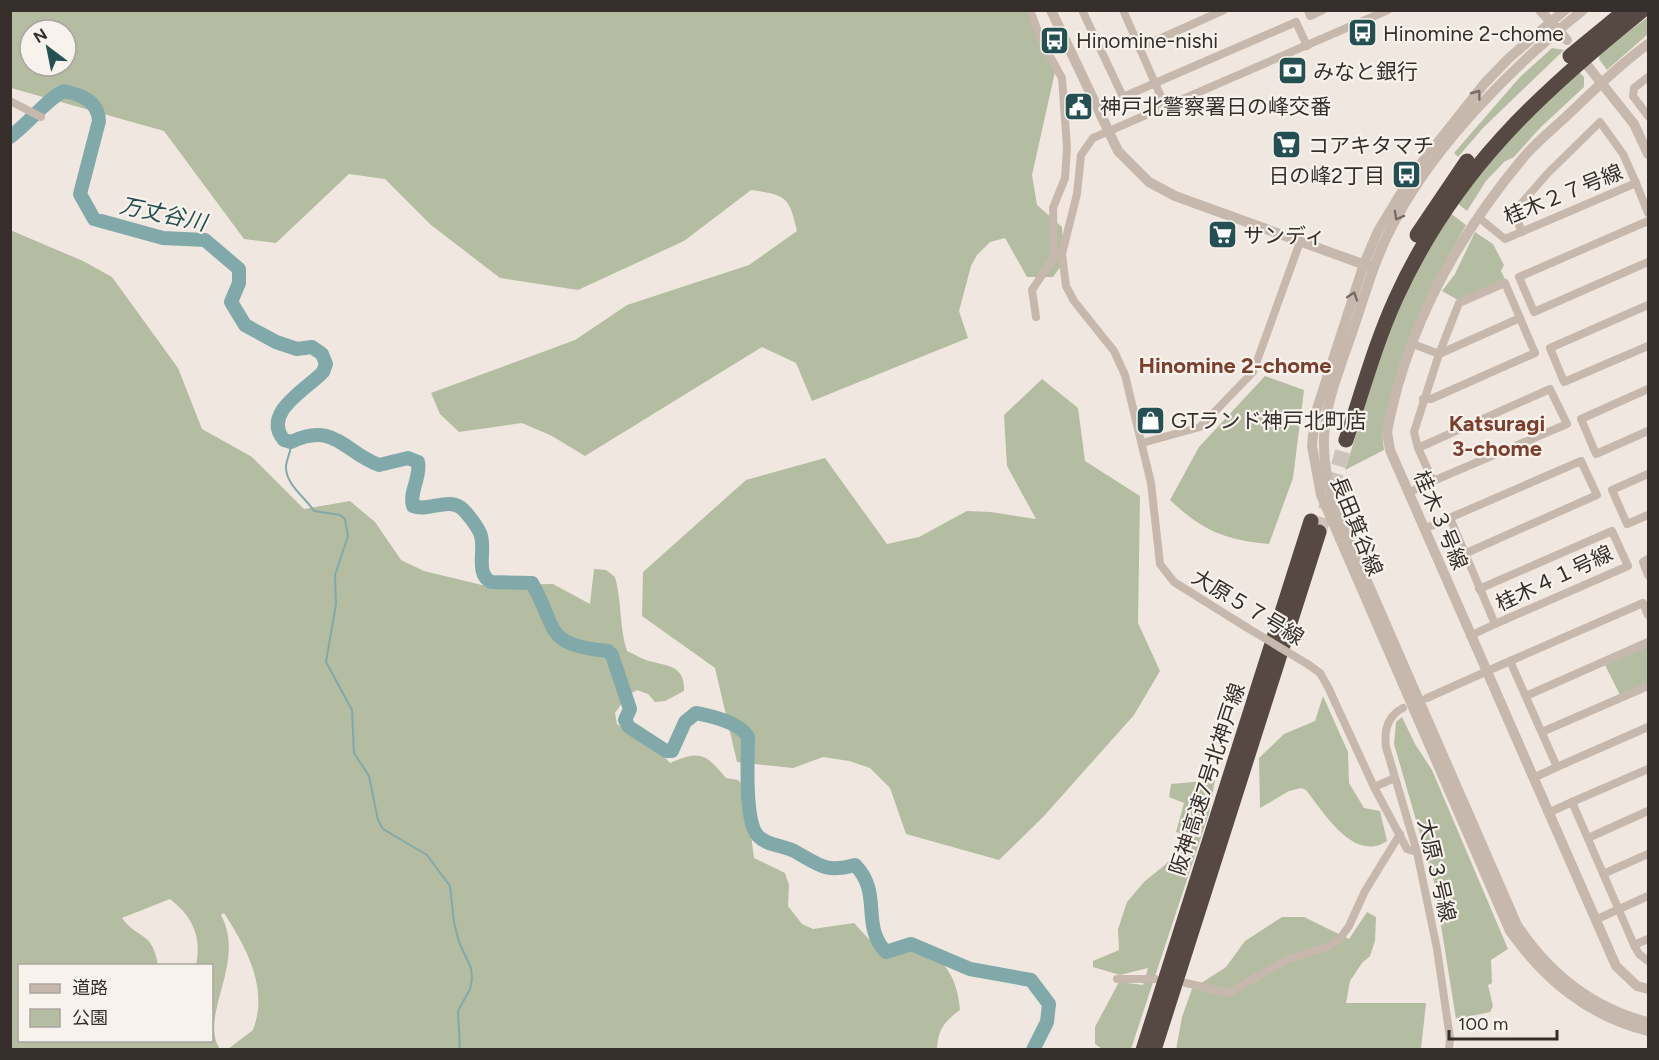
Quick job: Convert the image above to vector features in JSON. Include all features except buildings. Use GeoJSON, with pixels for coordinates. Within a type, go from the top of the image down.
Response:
{"type":"FeatureCollection","features":[{"type":"Feature","properties":{"kind":"highway"},"geometry":{"type":"LineString","coordinates":[[1626,10],[1574,53],[1514,108],[1480,145],[1447,187],[1408,251],[1386,297],[1342,436],[1395,300],[1417,255],[1458,190],[1521,116],[1575,64],[1643,10]]}},
{"type":"Feature","properties":{"kind":"highway","name":"阪神高速7号北神戸線"},"geometry":{"type":"LineString","coordinates":[[1143,1050],[1157,1022],[1315,526]]}},
{"type":"Feature","properties":{"kind":"highway","name":"阪神高速7号北神戸線"},"geometry":{"type":"LineString","coordinates":[[1154,1050],[1157,1022]]}},
{"type":"Feature","properties":{"kind":"street"},"geometry":{"type":"LineString","coordinates":[[1051,10],[1118,151],[1149,182],[1175,196],[1369,266]]}},
{"type":"Feature","properties":{"kind":"street"},"geometry":{"type":"LineString","coordinates":[[1082,10],[1123,97],[1296,22],[1307,46]]}},
{"type":"Feature","properties":{"kind":"street"},"geometry":{"type":"LineString","coordinates":[[1139,48],[1224,10]]}},
{"type":"Feature","properties":{"kind":"street"},"geometry":{"type":"LineString","coordinates":[[1308,10],[1310,16],[1323,10]]}},
{"type":"Feature","properties":{"kind":"street","name":"大原５７号線"},"geometry":{"type":"LineString","coordinates":[[1388,10],[1093,138],[1082,155],[1077,194],[1062,254],[1066,286],[1074,301],[1114,351],[1125,375],[1151,483],[1160,564],[1174,582],[1320,674],[1374,788],[1407,849],[1417,852]]}},
{"type":"Feature","properties":{"kind":"street"},"geometry":{"type":"LineString","coordinates":[[1540,10],[1567,40]]}},
{"type":"Feature","properties":{"kind":"street","name":"長田箕谷線"},"geometry":{"type":"LineString","coordinates":[[1555,26],[1565,10]]}},
{"type":"Feature","properties":{"kind":"street","name":"長田箕谷線"},"geometry":{"type":"LineString","coordinates":[[1583,10],[1555,26],[1484,84],[1412,175],[1378,231],[1324,417],[1322,443],[1329,492],[1517,926],[1535,952],[1577,989],[1610,1009],[1648,1022]]}},
{"type":"Feature","properties":{"kind":"street"},"geometry":{"type":"LineString","coordinates":[[1126,11],[1139,48],[1165,106]]}},
{"type":"Feature","properties":{"kind":"street"},"geometry":{"type":"LineString","coordinates":[[1030,12],[1042,42],[1062,78],[1065,91],[1065,178],[1053,208],[1054,257],[1032,290],[1036,317]]}},
{"type":"Feature","properties":{"kind":"street","name":"桂木３号線"},"geometry":{"type":"LineString","coordinates":[[1648,44],[1601,83],[1525,156],[1478,217],[1436,287],[1413,344],[1388,432],[1390,450],[1408,493],[1616,966],[1638,986],[1648,989]]}},
{"type":"Feature","properties":{"kind":"street"},"geometry":{"type":"LineString","coordinates":[[1587,65],[1634,124],[1648,154]]}},
{"type":"Feature","properties":{"kind":"street"},"geometry":{"type":"LineString","coordinates":[[1648,77],[1634,88],[1633,96],[1648,116]]}},
{"type":"Feature","properties":{"kind":"street"},"geometry":{"type":"LineString","coordinates":[[10,101],[41,116]]}},
{"type":"Feature","properties":{"kind":"street"},"geometry":{"type":"LineString","coordinates":[[1522,232],[1514,212],[1547,174],[1600,122],[1623,154],[1636,183]]}},
{"type":"Feature","properties":{"kind":"street","name":"桂木２７号線"},"geometry":{"type":"LineString","coordinates":[[1478,217],[1505,239],[1636,183],[1648,213]]}},
{"type":"Feature","properties":{"kind":"street"},"geometry":{"type":"LineString","coordinates":[[1648,221],[1519,277],[1534,312],[1648,262]]}},
{"type":"Feature","properties":{"kind":"street"},"geometry":{"type":"LineString","coordinates":[[1055,232],[1066,236]]}},
{"type":"Feature","properties":{"kind":"street"},"geometry":{"type":"LineString","coordinates":[[1142,443],[1200,427],[1253,372],[1300,242]]}},
{"type":"Feature","properties":{"kind":"street","name":"長田箕谷線"},"geometry":{"type":"LineString","coordinates":[[1369,266],[1315,415],[1312,446],[1321,495],[1510,931],[1529,958],[1572,998],[1605,1016],[1648,1031]]}},
{"type":"Feature","properties":{"kind":"street"},"geometry":{"type":"LineString","coordinates":[[1424,399],[1431,399],[1535,353],[1505,283],[1459,303],[1438,354],[1424,399],[1414,432],[1418,448],[1433,481]]}},
{"type":"Feature","properties":{"kind":"street"},"geometry":{"type":"LineString","coordinates":[[1648,305],[1550,348],[1564,382],[1648,346]]}},
{"type":"Feature","properties":{"kind":"street"},"geometry":{"type":"LineString","coordinates":[[1413,344],[1438,354],[1520,318]]}},
{"type":"Feature","properties":{"kind":"street"},"geometry":{"type":"LineString","coordinates":[[1408,493],[1567,424],[1550,389],[1418,448]]}},
{"type":"Feature","properties":{"kind":"street"},"geometry":{"type":"LineString","coordinates":[[1648,389],[1581,419],[1596,454],[1648,431]]}},
{"type":"Feature","properties":{"kind":"street"},"geometry":{"type":"LineString","coordinates":[[1424,529],[1581,461],[1597,495],[1464,554]]}},
{"type":"Feature","properties":{"kind":"street"},"geometry":{"type":"LineString","coordinates":[[1648,474],[1612,490],[1627,524],[1648,515]]}},
{"type":"Feature","properties":{"kind":"street"},"geometry":{"type":"LineString","coordinates":[[1450,518],[1495,624],[1470,636]]}},
{"type":"Feature","properties":{"kind":"street","name":"桂木４１号線"},"geometry":{"type":"LineString","coordinates":[[1479,589],[1612,531],[1628,567],[1495,624]]}},
{"type":"Feature","properties":{"kind":"street"},"geometry":{"type":"LineString","coordinates":[[1648,559],[1643,562],[1648,575]]}},
{"type":"Feature","properties":{"kind":"street"},"geometry":{"type":"LineString","coordinates":[[1427,698],[1643,603],[1648,615]]}},
{"type":"Feature","properties":{"kind":"street"},"geometry":{"type":"LineString","coordinates":[[1526,696],[1648,642]]}},
{"type":"Feature","properties":{"kind":"street"},"geometry":{"type":"LineString","coordinates":[[1510,661],[1557,767]]}},
{"type":"Feature","properties":{"kind":"street"},"geometry":{"type":"LineString","coordinates":[[1542,732],[1648,686]]}},
{"type":"Feature","properties":{"kind":"street","name":"大原３号線"},"geometry":{"type":"LineString","coordinates":[[1402,708],[1389,720],[1384,734],[1417,852],[1437,949],[1450,1038],[1449,1050]]}},
{"type":"Feature","properties":{"kind":"street"},"geometry":{"type":"LineString","coordinates":[[1533,778],[1648,727]]}},
{"type":"Feature","properties":{"kind":"street"},"geometry":{"type":"LineString","coordinates":[[1548,813],[1648,769]]}},
{"type":"Feature","properties":{"kind":"street"},"geometry":{"type":"LineString","coordinates":[[1374,788],[1395,778]]}},
{"type":"Feature","properties":{"kind":"street"},"geometry":{"type":"LineString","coordinates":[[1572,802],[1639,954],[1648,962]]}},
{"type":"Feature","properties":{"kind":"street"},"geometry":{"type":"LineString","coordinates":[[1588,838],[1648,811]]}},
{"type":"Feature","properties":{"kind":"street"},"geometry":{"type":"LineString","coordinates":[[1186,983],[1230,993],[1288,959],[1324,948],[1339,940],[1349,926],[1365,891],[1400,834]]}},
{"type":"Feature","properties":{"kind":"street"},"geometry":{"type":"LineString","coordinates":[[1604,874],[1648,854]]}},
{"type":"Feature","properties":{"kind":"street"},"geometry":{"type":"LineString","coordinates":[[1595,920],[1648,896]]}},
{"type":"Feature","properties":{"kind":"street"},"geometry":{"type":"LineString","coordinates":[[1635,945],[1648,939]]}},
{"type":"Feature","properties":{"kind":"street"},"geometry":{"type":"LineString","coordinates":[[1117,980],[1155,980]]}},
{"type":"Feature","properties":{"kind":"green space"},"geometry":{"type":"Polygon","coordinates":[[[11,11],[1032,11],[1057,63],[1032,175],[1037,205],[1062,227],[1064,262],[1053,277],[1027,277],[1005,238],[990,242],[977,255],[971,266],[959,311],[968,338],[812,401],[796,363],[762,347],[585,456],[552,436],[522,423],[459,432],[440,414],[431,393],[575,340],[627,305],[749,265],[797,231],[791,211],[784,199],[751,190],[684,241],[578,290],[500,278],[431,225],[385,179],[349,174],[276,243],[244,239],[164,131],[11,88],[11,11]]]}},
{"type":"Feature","properties":{"kind":"green space"},"geometry":{"type":"Polygon","coordinates":[[[1648,17],[1648,34],[1607,70],[1599,59],[1600,52],[1648,17]]]}},
{"type":"Feature","properties":{"kind":"green space"},"geometry":{"type":"Polygon","coordinates":[[[1552,48],[1564,50],[1483,128],[1458,157],[1454,153],[1520,77],[1552,48]]]}},
{"type":"Feature","properties":{"kind":"green space"},"geometry":{"type":"Polygon","coordinates":[[[1578,71],[1584,77],[1584,87],[1540,128],[1514,157],[1504,162],[1486,181],[1467,211],[1457,203],[1521,125],[1578,71]]]}},
{"type":"Feature","properties":{"kind":"green space"},"geometry":{"type":"Polygon","coordinates":[[[1449,212],[1466,225],[1433,284],[1382,432],[1384,450],[1345,470],[1387,335],[1412,277],[1449,212]]]}},
{"type":"Feature","properties":{"kind":"green space"},"geometry":{"type":"Polygon","coordinates":[[[10,230],[83,261],[112,277],[178,368],[202,429],[252,457],[304,509],[350,501],[375,522],[401,560],[424,571],[482,585],[553,584],[590,604],[594,569],[606,570],[615,577],[627,651],[646,660],[674,668],[682,676],[684,683],[684,691],[665,701],[655,702],[648,694],[637,690],[628,695],[615,713],[617,724],[656,748],[670,763],[688,756],[701,756],[713,763],[726,778],[738,780],[745,788],[754,858],[785,873],[789,885],[788,906],[802,924],[813,929],[854,923],[870,940],[882,948],[930,955],[950,973],[957,991],[960,1010],[943,1026],[937,1049],[228,1049],[253,1030],[258,999],[253,968],[224,913],[221,915],[228,933],[229,951],[215,1020],[215,1035],[220,1049],[11,1049],[10,230]]]}},
{"type":"Feature","properties":{"kind":"green space"},"geometry":{"type":"Polygon","coordinates":[[[1475,232],[1493,244],[1504,265],[1501,271],[1505,279],[1458,300],[1442,291],[1455,274],[1475,232]]]}},
{"type":"Feature","properties":{"kind":"green space"},"geometry":{"type":"Polygon","coordinates":[[[1265,376],[1304,390],[1293,478],[1269,544],[1240,540],[1215,532],[1193,519],[1170,500],[1199,447],[1265,376]]]}},
{"type":"Feature","properties":{"kind":"green space"},"geometry":{"type":"Polygon","coordinates":[[[1042,379],[1078,408],[1085,461],[1140,496],[1138,623],[1160,671],[1134,715],[1044,816],[999,860],[906,834],[890,788],[870,768],[849,761],[823,757],[793,768],[737,762],[715,668],[642,616],[643,572],[746,480],[825,458],[887,544],[919,537],[967,511],[1036,519],[1007,466],[1004,415],[1042,379]]]}},
{"type":"Feature","properties":{"kind":"green space"},"geometry":{"type":"Polygon","coordinates":[[[1648,646],[1648,682],[1620,695],[1605,665],[1648,646]]]}},
{"type":"Feature","properties":{"kind":"green space"},"geometry":{"type":"Polygon","coordinates":[[[1323,696],[1348,752],[1349,783],[1364,808],[1380,811],[1387,841],[1375,846],[1363,846],[1352,841],[1331,822],[1306,790],[1301,788],[1289,791],[1260,808],[1259,758],[1284,734],[1315,721],[1323,696]]]}},
{"type":"Feature","properties":{"kind":"green space"},"geometry":{"type":"Polygon","coordinates":[[[1402,717],[1415,744],[1432,770],[1508,949],[1491,960],[1492,983],[1488,985],[1493,1006],[1490,1012],[1456,1019],[1434,882],[1394,744],[1396,722],[1402,717]]]}},
{"type":"Feature","properties":{"kind":"green space"},"geometry":{"type":"Polygon","coordinates":[[[1215,780],[1209,813],[1131,1049],[1102,1049],[1095,1044],[1095,1027],[1119,982],[1143,985],[1148,968],[1120,975],[1093,967],[1093,961],[1119,950],[1118,929],[1127,902],[1145,881],[1166,864],[1189,836],[1176,832],[1184,803],[1169,797],[1171,784],[1215,780]]]}},
{"type":"Feature","properties":{"kind":"green space"},"geometry":{"type":"Polygon","coordinates":[[[1367,912],[1376,917],[1375,941],[1370,956],[1362,963],[1350,981],[1346,1003],[1426,1003],[1421,1049],[1176,1050],[1182,1017],[1192,989],[1226,967],[1245,941],[1282,917],[1304,917],[1349,939],[1367,912]]]}},
{"type":"Feature","properties":{"kind":"waterway","name":"万丈谷川"},"geometry":{"type":"LineString","coordinates":[[10,137],[64,91],[88,100],[96,108],[99,121],[80,194],[94,219],[163,238],[205,240],[239,269],[239,283],[231,302],[245,325],[276,342],[297,349],[312,347],[322,354],[326,364],[323,372],[289,402],[278,420],[278,430],[284,440],[291,442],[306,436],[318,435],[338,441],[379,465],[408,458],[418,462],[413,506],[449,504],[460,507],[480,533],[482,566],[486,578],[491,582],[532,583],[550,623],[562,639],[587,648],[608,651],[612,655],[630,709],[625,720],[629,727],[666,751],[672,751],[685,722],[696,713],[725,720],[744,732],[748,737],[749,804],[758,836],[766,842],[791,850],[824,867],[837,868],[855,865],[868,887],[874,931],[878,942],[886,952],[911,944],[970,969],[1031,980],[1049,1004],[1047,1022],[1033,1050]]}},
{"type":"Feature","properties":{"kind":"waterway"},"geometry":{"type":"LineString","coordinates":[[291,442],[286,466],[292,484],[314,511],[340,515],[345,519],[348,536],[335,575],[336,604],[326,662],[352,710],[354,753],[369,776],[378,820],[383,829],[427,855],[450,886],[454,922],[459,942],[471,968],[472,979],[470,989],[458,1011],[460,1050]]}},
{"type":"Feature","properties":{"kind":"tunnel"},"geometry":{"type":"LineString","coordinates":[[1319,532],[1346,440]]}},
{"type":"Feature","properties":{"kind":"place","name":"Hinomine 2-chome"},"geometry":{"type":"Point","coordinates":[1362,33]}},
{"type":"Feature","properties":{"kind":"place","name":"Hinomine-nishi"},"geometry":{"type":"Point","coordinates":[1055,40]}},
{"type":"Feature","properties":{"kind":"place","name":"みなと銀行"},"geometry":{"type":"Point","coordinates":[1292,71]}},
{"type":"Feature","properties":{"kind":"place","name":"神戸北警察署日の峰交番"},"geometry":{"type":"Point","coordinates":[1079,106]}},
{"type":"Feature","properties":{"kind":"place","name":"コアキタマチ"},"geometry":{"type":"Point","coordinates":[1287,145]}},
{"type":"Feature","properties":{"kind":"place","name":"日の峰2丁目"},"geometry":{"type":"Point","coordinates":[1406,175]}},
{"type":"Feature","properties":{"kind":"place","name":"サンディ"},"geometry":{"type":"Point","coordinates":[1222,235]}},
{"type":"Feature","properties":{"kind":"place","name":"GTランド神戸北町店"},"geometry":{"type":"Point","coordinates":[1150,420]}},
{"type":"Feature","properties":{"kind":"district","name":"Hinomine 2-chome"},"geometry":{"type":"Point","coordinates":[1235,365]}},
{"type":"Feature","properties":{"kind":"district","name":"Katsuragi 3-chome"},"geometry":{"type":"Point","coordinates":[1497,436]}}]}
